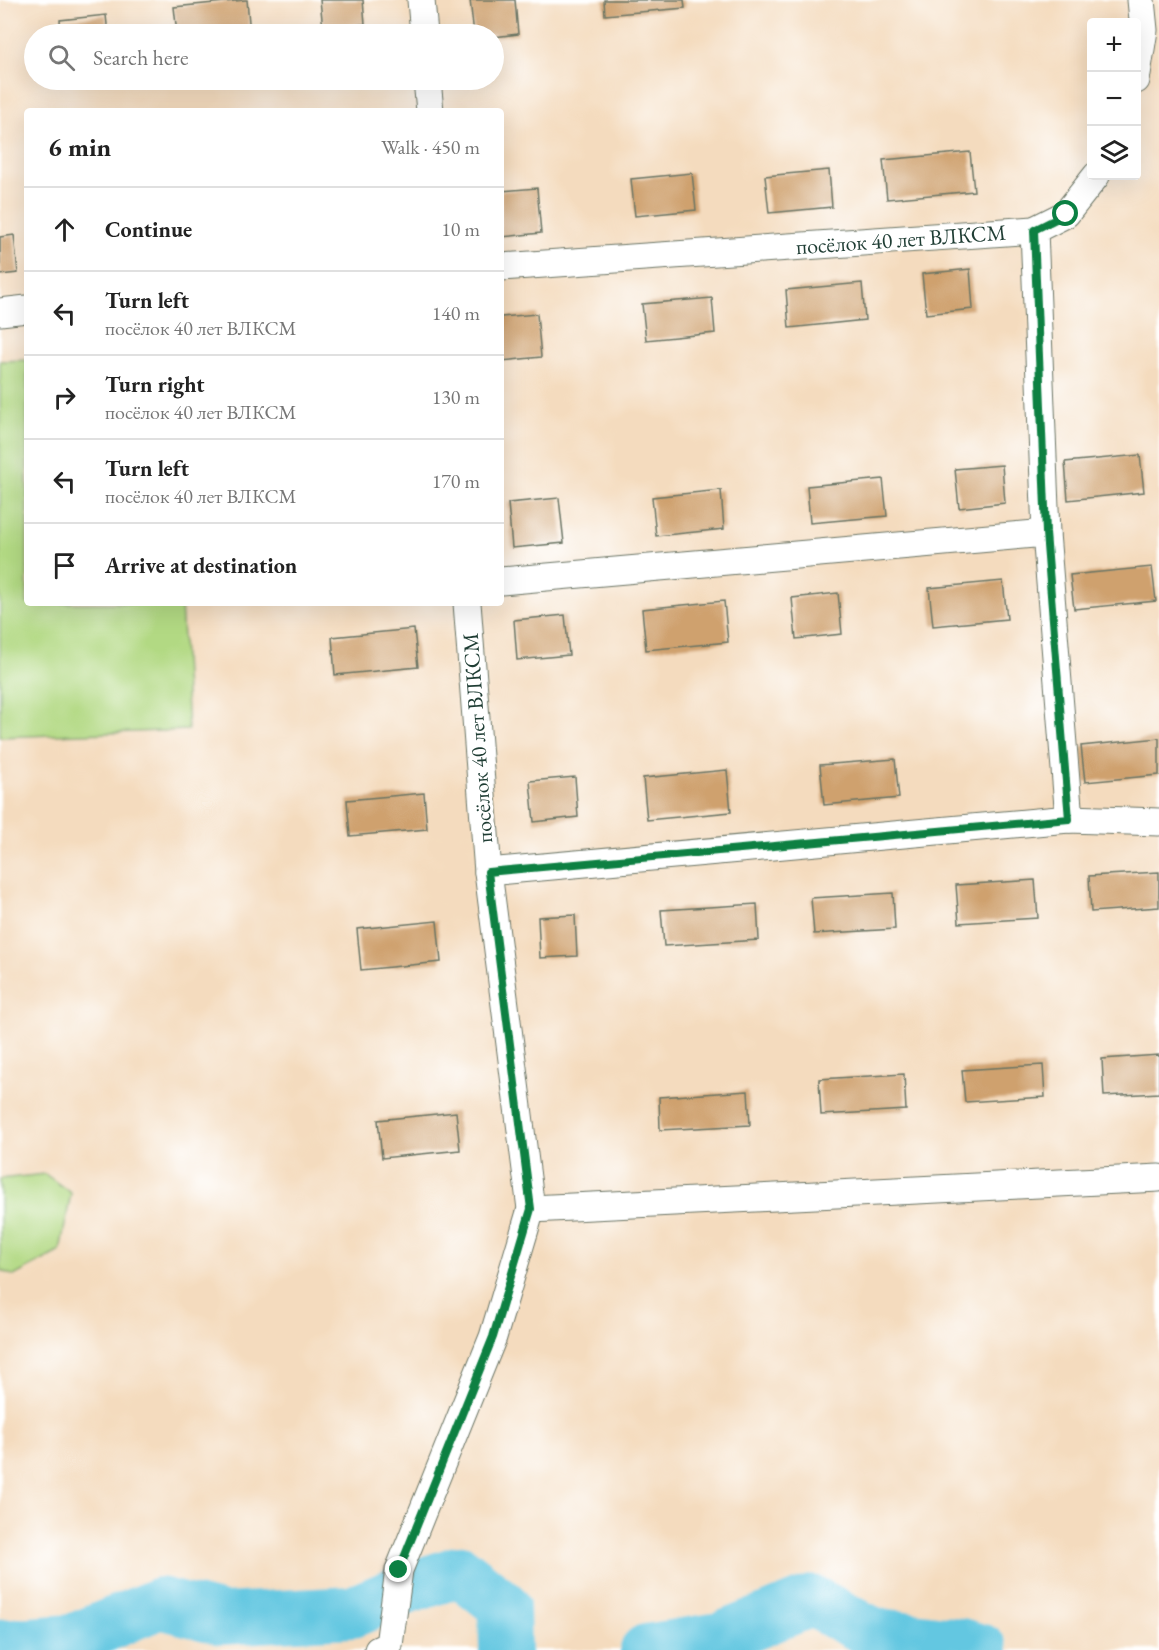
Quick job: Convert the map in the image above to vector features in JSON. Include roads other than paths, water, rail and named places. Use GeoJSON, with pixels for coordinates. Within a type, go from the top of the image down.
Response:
{"type":"FeatureCollection","features":[{"type":"Feature","properties":{"kind":"street"},"geometry":{"type":"LineString","coordinates":[[421,0],[423,24]]}},
{"type":"Feature","properties":{"kind":"street"},"geometry":{"type":"LineString","coordinates":[[1138,72],[1144,30],[1141,0]]}},
{"type":"Feature","properties":{"kind":"street"},"geometry":{"type":"LineString","coordinates":[[428,90],[430,108]]}},
{"type":"Feature","properties":{"kind":"street"},"geometry":{"type":"LineString","coordinates":[[1034,230],[1066,214],[1093,180]]}},
{"type":"Feature","properties":{"kind":"street","name":"посёлок 40 лет ВЛКСМ"},"geometry":{"type":"LineString","coordinates":[[504,267],[1034,230],[1046,533],[1069,819]]}},
{"type":"Feature","properties":{"kind":"street"},"geometry":{"type":"LineString","coordinates":[[0,312],[24,309]]}},
{"type":"Feature","properties":{"kind":"street"},"geometry":{"type":"LineString","coordinates":[[504,581],[1046,533]]}},
{"type":"Feature","properties":{"kind":"street","name":"посёлок 40 лет ВЛКСМ"},"geometry":{"type":"LineString","coordinates":[[383,1647],[399,1570],[493,1337],[531,1209],[488,872],[467,606]]}},
{"type":"Feature","properties":{"kind":"street","name":"посёлок 40 лет ВЛКСМ"},"geometry":{"type":"LineString","coordinates":[[488,872],[1069,819],[1159,822]]}},
{"type":"Feature","properties":{"kind":"street"},"geometry":{"type":"LineString","coordinates":[[531,1209],[1159,1178]]}},
{"type":"Feature","properties":{"kind":"waterway"},"geometry":{"type":"LineString","coordinates":[[0,1645],[72,1640],[160,1603],[222,1619],[352,1612],[409,1588],[460,1571],[504,1606],[505,1650]]}},
{"type":"Feature","properties":{"kind":"waterway"},"geometry":{"type":"LineString","coordinates":[[646,1650],[720,1638],[812,1601],[873,1633],[961,1644],[982,1650]]}}]}
